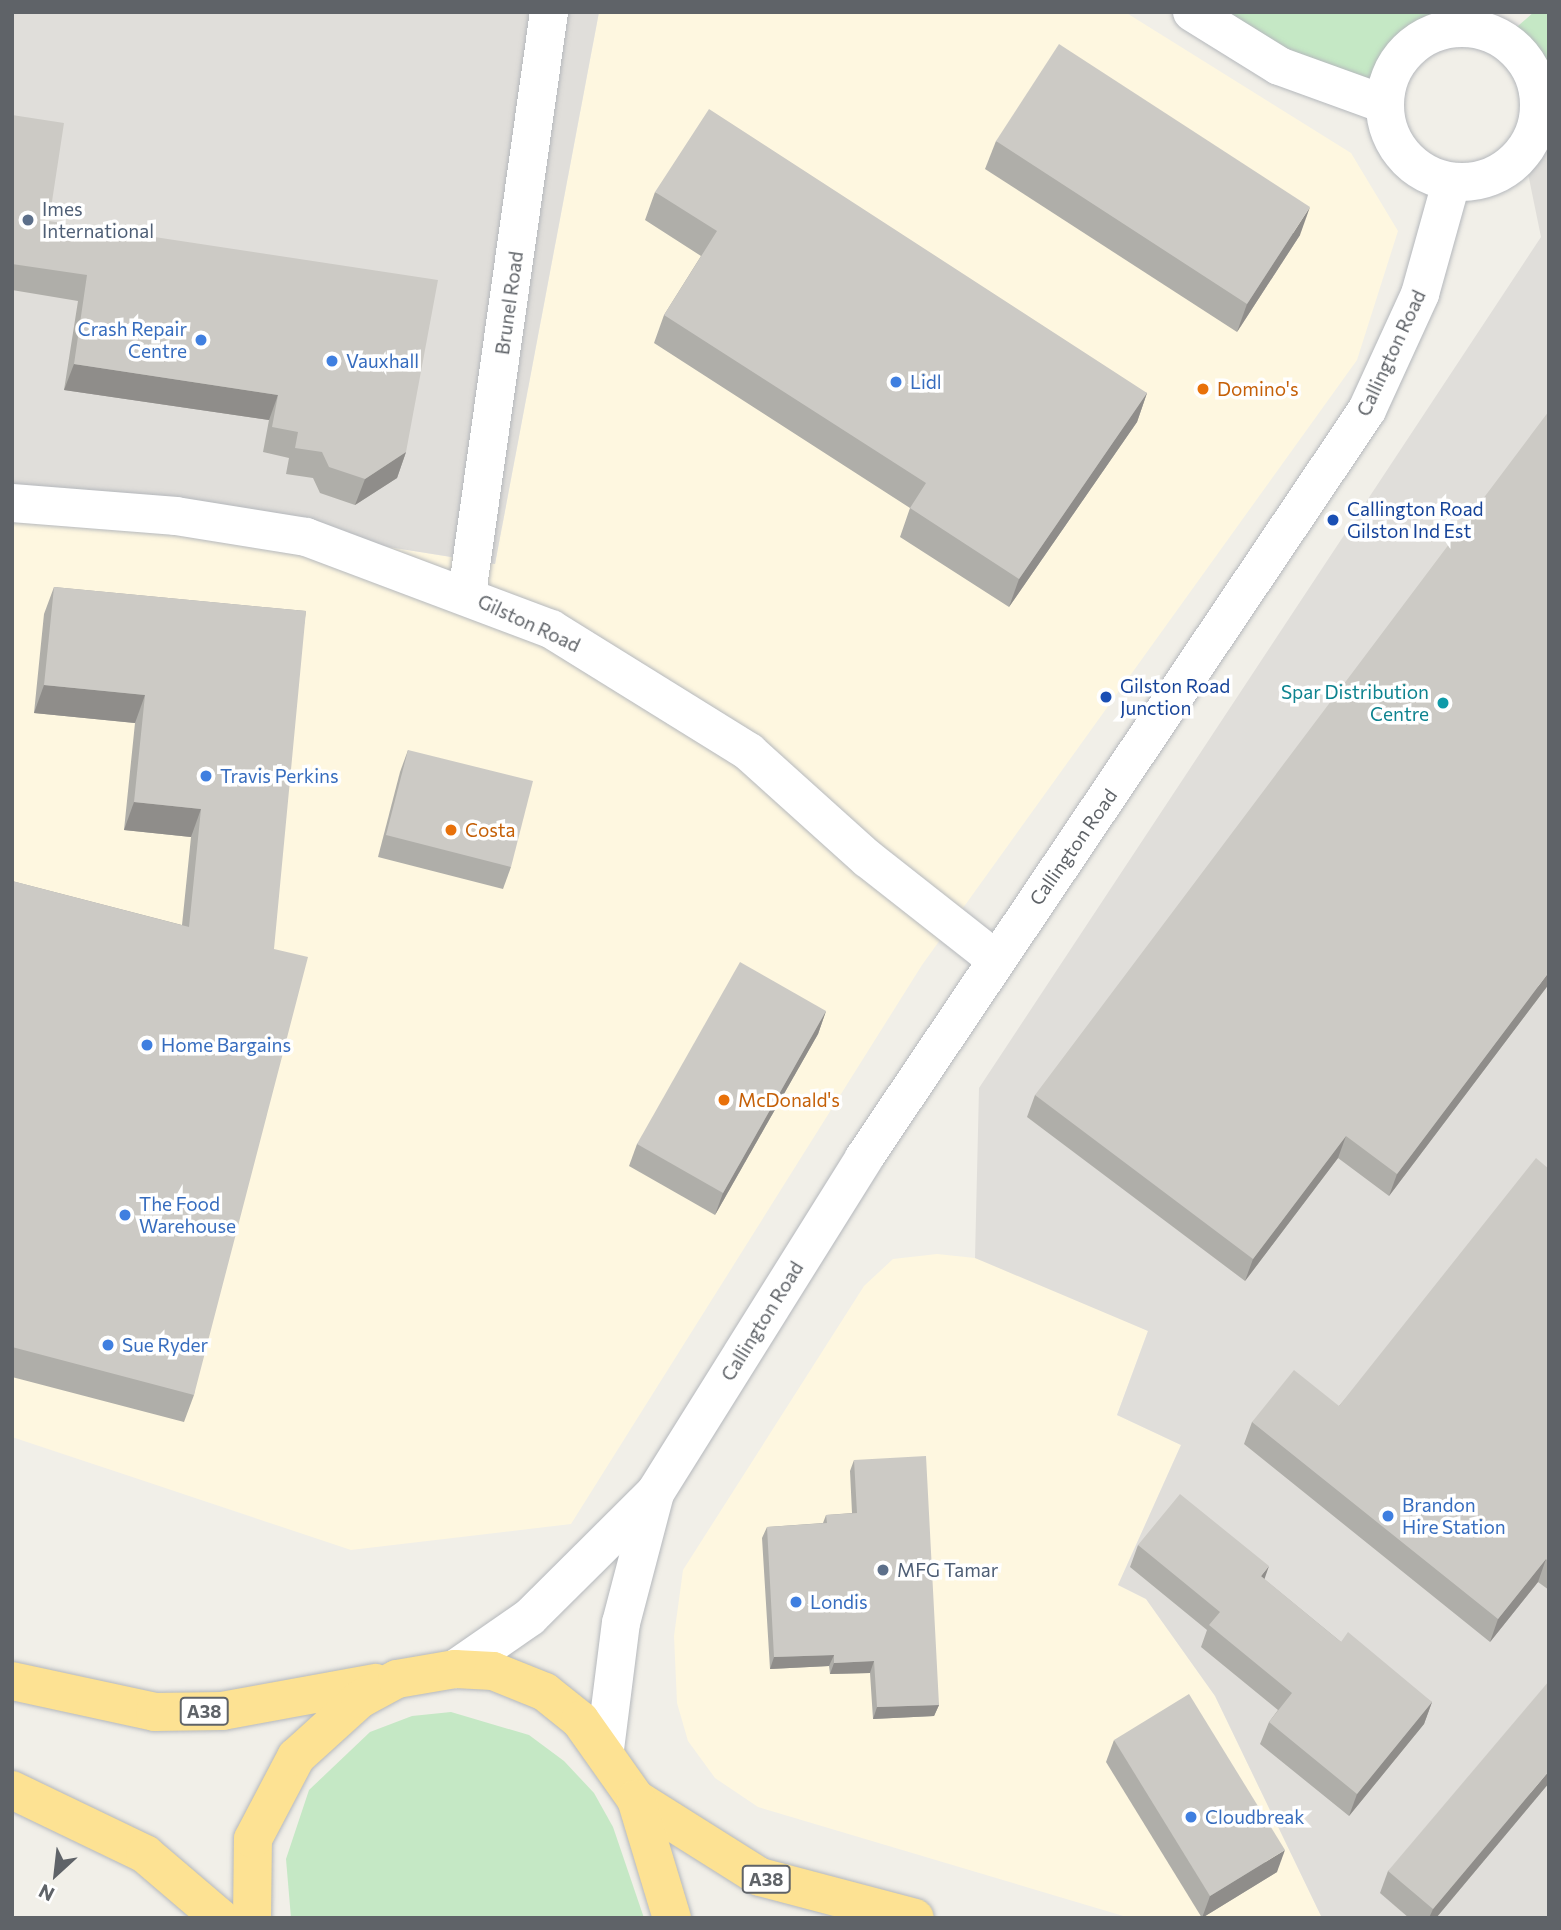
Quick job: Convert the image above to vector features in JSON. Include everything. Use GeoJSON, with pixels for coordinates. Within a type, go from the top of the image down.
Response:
{"type":"FeatureCollection","features":[{"type":"Feature","properties":{"kind":"highway"},"geometry":{"type":"LineString","coordinates":[[252,1918],[253,1839],[270,1796],[324,1726],[397,1679],[455,1669],[494,1671],[545,1692],[606,1749],[636,1799],[672,1918]]}},
{"type":"Feature","properties":{"kind":"highway","name":"A38"},"geometry":{"type":"LineString","coordinates":[[12,1681],[155,1712],[222,1711],[397,1679]]}},
{"type":"Feature","properties":{"kind":"highway"},"geometry":{"type":"LineString","coordinates":[[12,1790],[145,1854],[220,1918]]}},
{"type":"Feature","properties":{"kind":"highway","name":"A38"},"geometry":{"type":"LineString","coordinates":[[636,1799],[760,1877],[915,1918]]}},
{"type":"Feature","properties":{"kind":"main road","name":"Brunel Road"},"geometry":{"type":"LineString","coordinates":[[467,594],[549,12]]}},
{"type":"Feature","properties":{"kind":"main road"},"geometry":{"type":"LineString","coordinates":[[1192,12],[1279,66],[1384,104]]}},
{"type":"Feature","properties":{"kind":"main road"},"geometry":{"type":"LineString","coordinates":[[1476,20],[1525,59],[1541,97],[1543,125],[1524,154],[1502,173],[1451,183],[1406,160],[1392,139],[1384,104],[1391,73],[1409,48],[1441,29],[1476,20]]}},
{"type":"Feature","properties":{"kind":"main road","name":"Callington Road"},"geometry":{"type":"LineString","coordinates":[[455,1669],[530,1617],[655,1493],[995,959],[1214,647],[1367,410],[1420,294],[1451,183]]}},
{"type":"Feature","properties":{"kind":"main road","name":"Gilston Road"},"geometry":{"type":"LineString","coordinates":[[12,503],[176,516],[306,537],[467,594],[551,629],[749,752],[868,859],[995,959]]}},
{"type":"Feature","properties":{"kind":"main road","name":"Callington Road"},"geometry":{"type":"LineString","coordinates":[[606,1749],[621,1623],[655,1493]]}},
{"type":"Feature","properties":{"kind":"shaded area"},"geometry":{"type":"Polygon","coordinates":[[[12,12],[599,12],[495,564],[12,487],[12,12]]]}},
{"type":"Feature","properties":{"kind":"shaded area"},"geometry":{"type":"Polygon","coordinates":[[[599,12],[1125,12],[1351,153],[1398,231],[1357,360],[922,965],[571,1524],[351,1550],[12,1437],[12,487],[495,564],[599,12]]]}},
{"type":"Feature","properties":{"kind":"shaded area"},"geometry":{"type":"Polygon","coordinates":[[[1538,125],[1549,125],[1549,1918],[1322,1918],[1215,1696],[1146,1599],[1118,1585],[1181,1445],[1117,1415],[1148,1331],[975,1258],[979,1088],[1541,237],[1524,154],[1538,125]]]}},
{"type":"Feature","properties":{"kind":"shaded area"},"geometry":{"type":"Polygon","coordinates":[[[937,1254],[975,1258],[1039,1280],[1148,1331],[1117,1415],[1181,1445],[1118,1585],[1146,1599],[1215,1696],[1322,1918],[1130,1918],[758,1807],[715,1778],[688,1741],[677,1703],[674,1636],[683,1570],[864,1286],[893,1259],[937,1254]]]}},
{"type":"Feature","properties":{"kind":"green space"},"geometry":{"type":"Polygon","coordinates":[[[1192,12],[1476,12],[1476,29],[1441,29],[1409,48],[1391,73],[1384,104],[1192,12]]]}},
{"type":"Feature","properties":{"kind":"green space"},"geometry":{"type":"Polygon","coordinates":[[[1534,12],[1549,12],[1549,125],[1538,125],[1541,97],[1525,59],[1503,39],[1534,12]]]}},
{"type":"Feature","properties":{"kind":"green space"},"geometry":{"type":"Polygon","coordinates":[[[451,1712],[529,1735],[564,1761],[594,1793],[613,1827],[644,1918],[291,1918],[286,1859],[309,1790],[370,1732],[412,1716],[451,1712]]]}},
{"type":"Feature","properties":{"kind":"building"},"geometry":{"type":"Polygon","coordinates":[[[1059,44],[1310,207],[1247,304],[996,141],[1059,44]]]}},
{"type":"Feature","properties":{"kind":"building","name":"Lidl"},"geometry":{"type":"Polygon","coordinates":[[[709,109],[1147,393],[1019,579],[910,508],[926,483],[664,315],[717,231],[655,192],[709,109]]]}},
{"type":"Feature","properties":{"kind":"building"},"geometry":{"type":"Polygon","coordinates":[[[12,115],[64,123],[49,221],[438,280],[406,452],[365,479],[329,467],[322,452],[295,448],[298,432],[272,427],[278,395],[74,364],[87,275],[12,264],[12,115]]]}},
{"type":"Feature","properties":{"kind":"building","name":"Spar Distribution Centre"},"geometry":{"type":"Polygon","coordinates":[[[1549,411],[1549,972],[1397,1174],[1346,1136],[1253,1259],[1035,1095],[1549,411]]]}},
{"type":"Feature","properties":{"kind":"building"},"geometry":{"type":"Polygon","coordinates":[[[54,587],[306,611],[274,949],[308,957],[194,1395],[12,1347],[12,881],[189,927],[201,809],[134,802],[145,695],[44,685],[54,587]]]}},
{"type":"Feature","properties":{"kind":"building","name":"Costa"},"geometry":{"type":"Polygon","coordinates":[[[408,750],[533,781],[511,867],[386,835],[408,750]]]}},
{"type":"Feature","properties":{"kind":"building","name":"McDonald's"},"geometry":{"type":"Polygon","coordinates":[[[740,962],[826,1011],[723,1193],[637,1144],[740,962]]]}},
{"type":"Feature","properties":{"kind":"building"},"geometry":{"type":"Polygon","coordinates":[[[1536,1158],[1549,1169],[1549,1562],[1546,1559],[1498,1619],[1252,1422],[1294,1370],[1339,1406],[1536,1158]]]}},
{"type":"Feature","properties":{"kind":"building"},"geometry":{"type":"Polygon","coordinates":[[[926,1456],[939,1705],[877,1707],[874,1661],[834,1663],[834,1655],[774,1657],[767,1527],[827,1523],[826,1515],[857,1513],[854,1460],[926,1456]]]}},
{"type":"Feature","properties":{"kind":"building"},"geometry":{"type":"Polygon","coordinates":[[[1180,1494],[1269,1566],[1261,1576],[1341,1642],[1348,1632],[1432,1702],[1357,1794],[1269,1722],[1292,1693],[1209,1625],[1220,1612],[1138,1545],[1180,1494]]]}},
{"type":"Feature","properties":{"kind":"building"},"geometry":{"type":"Polygon","coordinates":[[[1549,1681],[1549,1771],[1433,1909],[1388,1871],[1549,1681]]]}},
{"type":"Feature","properties":{"kind":"building","name":"Cloudbreak"},"geometry":{"type":"Polygon","coordinates":[[[1189,1694],[1285,1850],[1210,1896],[1114,1740],[1189,1694]]]}},
{"type":"Feature","properties":{"kind":"place","name":"Imes International"},"geometry":{"type":"Point","coordinates":[28,220]}},
{"type":"Feature","properties":{"kind":"place","name":"Crash Repair Centre"},"geometry":{"type":"Point","coordinates":[201,340]}},
{"type":"Feature","properties":{"kind":"place","name":"Vauxhall"},"geometry":{"type":"Point","coordinates":[332,361]}},
{"type":"Feature","properties":{"kind":"place","name":"Lidl"},"geometry":{"type":"Point","coordinates":[896,382]}},
{"type":"Feature","properties":{"kind":"place","name":"Domino's"},"geometry":{"type":"Point","coordinates":[1203,389]}},
{"type":"Feature","properties":{"kind":"place","name":"Callington Road Gilston Ind Est"},"geometry":{"type":"Point","coordinates":[1333,520]}},
{"type":"Feature","properties":{"kind":"place","name":"Gilston Road Junction"},"geometry":{"type":"Point","coordinates":[1106,697]}},
{"type":"Feature","properties":{"kind":"place","name":"Spar Distribution Centre"},"geometry":{"type":"Point","coordinates":[1443,703]}},
{"type":"Feature","properties":{"kind":"place","name":"Travis Perkins"},"geometry":{"type":"Point","coordinates":[206,776]}},
{"type":"Feature","properties":{"kind":"place","name":"Costa"},"geometry":{"type":"Point","coordinates":[451,830]}},
{"type":"Feature","properties":{"kind":"place","name":"Home Bargains"},"geometry":{"type":"Point","coordinates":[147,1045]}},
{"type":"Feature","properties":{"kind":"place","name":"McDonald's"},"geometry":{"type":"Point","coordinates":[724,1100]}},
{"type":"Feature","properties":{"kind":"place","name":"The Food Warehouse"},"geometry":{"type":"Point","coordinates":[125,1215]}},
{"type":"Feature","properties":{"kind":"place","name":"Sue Ryder"},"geometry":{"type":"Point","coordinates":[108,1345]}},
{"type":"Feature","properties":{"kind":"place","name":"Brandon Hire Station"},"geometry":{"type":"Point","coordinates":[1388,1516]}},
{"type":"Feature","properties":{"kind":"place","name":"MFG Tamar"},"geometry":{"type":"Point","coordinates":[883,1570]}},
{"type":"Feature","properties":{"kind":"place","name":"Londis"},"geometry":{"type":"Point","coordinates":[796,1602]}},
{"type":"Feature","properties":{"kind":"place","name":"Cloudbreak"},"geometry":{"type":"Point","coordinates":[1191,1817]}}]}
